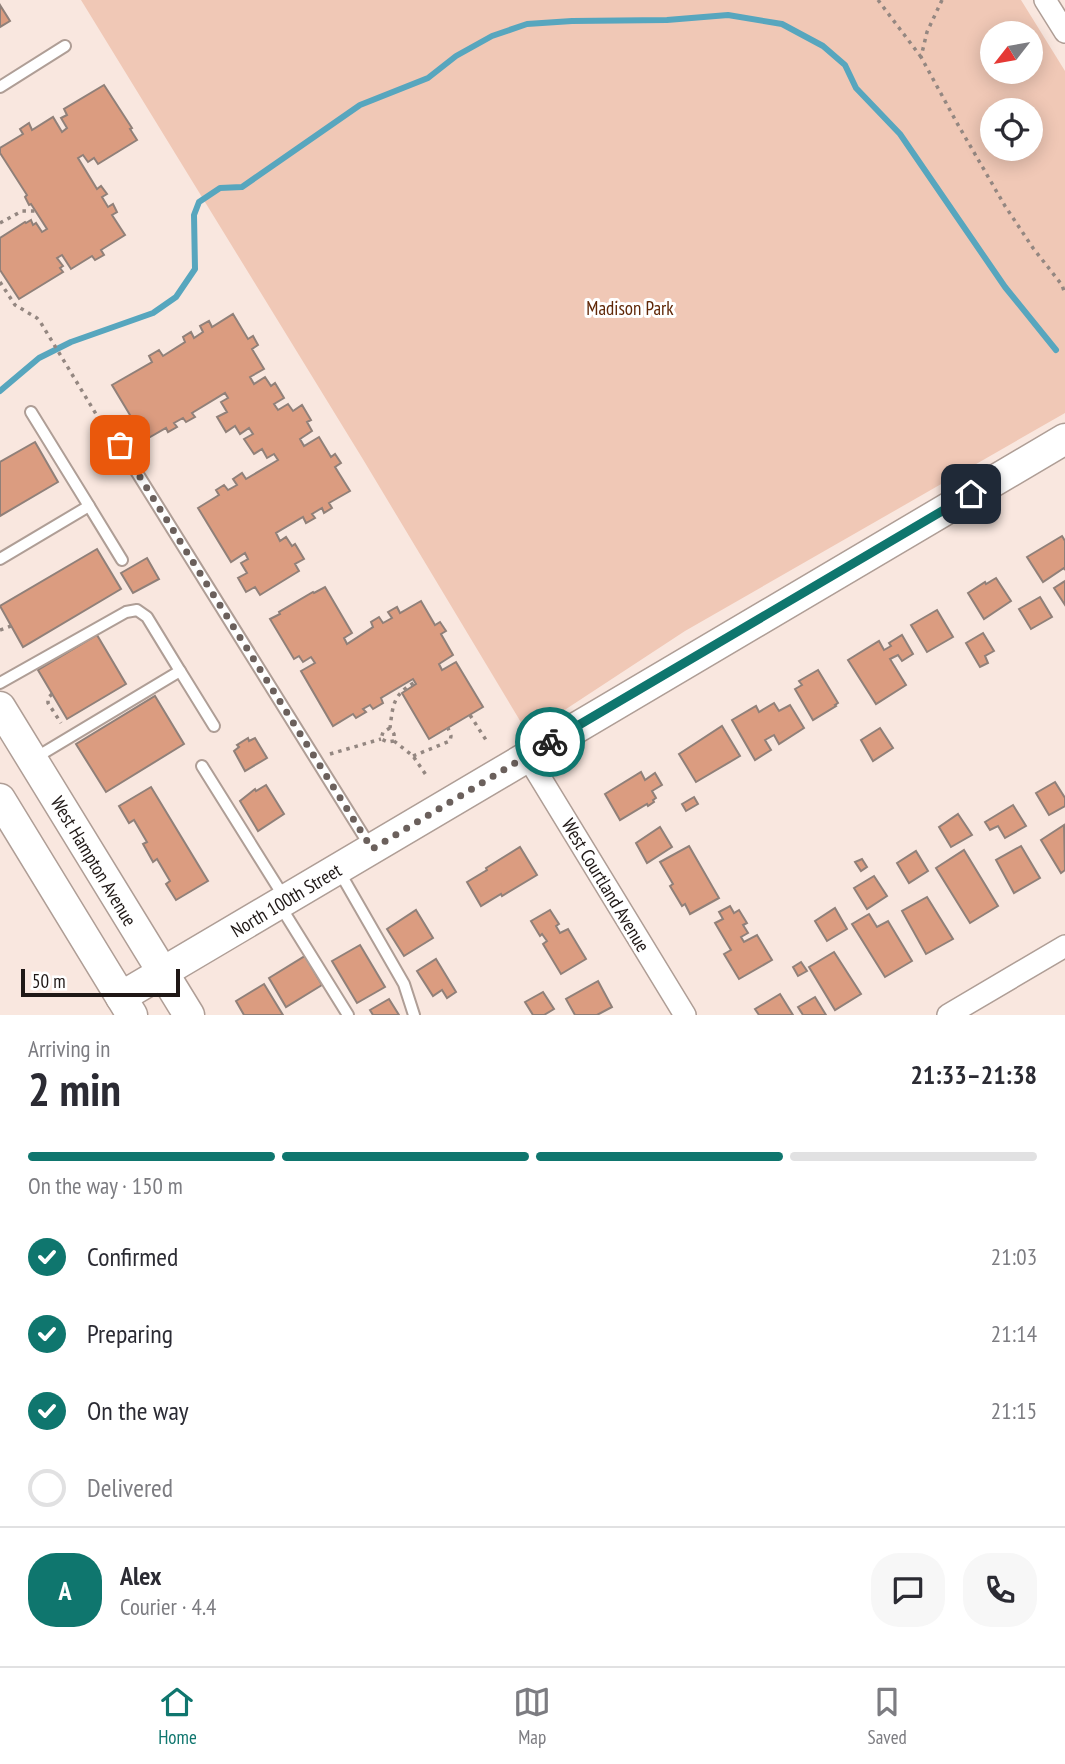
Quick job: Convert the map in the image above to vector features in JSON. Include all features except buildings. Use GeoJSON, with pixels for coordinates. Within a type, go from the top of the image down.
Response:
{"type":"FeatureCollection","features":[{"type":"Feature","properties":{"kind":"street"},"geometry":{"type":"LineString","coordinates":[[1045,0],[1065,32]]}},
{"type":"Feature","properties":{"kind":"street","name":"North 100th Street"},"geometry":{"type":"LineString","coordinates":[[127,1006],[163,972],[1065,439]]}},
{"type":"Feature","properties":{"kind":"street","name":"West Hampton Avenue"},"geometry":{"type":"LineString","coordinates":[[0,707],[189,1015]]}},
{"type":"Feature","properties":{"kind":"street","name":"West Courtland Avenue"},"geometry":{"type":"LineString","coordinates":[[527,756],[685,1015]]}},
{"type":"Feature","properties":{"kind":"street"},"geometry":{"type":"LineString","coordinates":[[0,799],[127,1006]]}},
{"type":"Feature","properties":{"kind":"street"},"geometry":{"type":"LineString","coordinates":[[948,1015],[1065,946]]}},
{"type":"Feature","properties":{"kind":"lane"},"geometry":{"type":"LineString","coordinates":[[0,87],[65,46]]}},
{"type":"Feature","properties":{"kind":"lane"},"geometry":{"type":"LineString","coordinates":[[31,412],[122,560]]}},
{"type":"Feature","properties":{"kind":"lane"},"geometry":{"type":"LineString","coordinates":[[106,423],[372,849]]}},
{"type":"Feature","properties":{"kind":"lane"},"geometry":{"type":"LineString","coordinates":[[0,559],[89,506]]}},
{"type":"Feature","properties":{"kind":"lane"},"geometry":{"type":"LineString","coordinates":[[0,683],[126,612],[137,610],[147,617],[214,726]]}},
{"type":"Feature","properties":{"kind":"lane"},"geometry":{"type":"LineString","coordinates":[[32,759],[180,671]]}},
{"type":"Feature","properties":{"kind":"lane"},"geometry":{"type":"LineString","coordinates":[[202,766],[348,1015]]}},
{"type":"Feature","properties":{"kind":"lane"},"geometry":{"type":"LineString","coordinates":[[338,869],[404,984],[414,1015]]}},
{"type":"Feature","properties":{"kind":"path"},"geometry":{"type":"LineString","coordinates":[[878,0],[921,57],[1005,206],[1032,248],[1064,286],[1065,294]]}},
{"type":"Feature","properties":{"kind":"path"},"geometry":{"type":"LineString","coordinates":[[921,57],[927,33],[942,0]]}},
{"type":"Feature","properties":{"kind":"path"},"geometry":{"type":"LineString","coordinates":[[0,222],[22,211],[36,211]]}},
{"type":"Feature","properties":{"kind":"path"},"geometry":{"type":"LineString","coordinates":[[0,282],[15,305],[37,317],[97,415],[106,423]]}},
{"type":"Feature","properties":{"kind":"path"},"geometry":{"type":"LineString","coordinates":[[0,630],[11,626]]}},
{"type":"Feature","properties":{"kind":"path"},"geometry":{"type":"LineString","coordinates":[[394,741],[394,734],[390,729],[396,698],[401,690],[415,682]]}},
{"type":"Feature","properties":{"kind":"path"},"geometry":{"type":"LineString","coordinates":[[52,694],[48,703],[62,725]]}},
{"type":"Feature","properties":{"kind":"path"},"geometry":{"type":"LineString","coordinates":[[471,715],[486,740]]}},
{"type":"Feature","properties":{"kind":"path"},"geometry":{"type":"LineString","coordinates":[[413,756],[450,741],[448,728]]}},
{"type":"Feature","properties":{"kind":"path"},"geometry":{"type":"LineString","coordinates":[[381,739],[383,732],[390,729]]}},
{"type":"Feature","properties":{"kind":"path"},"geometry":{"type":"LineString","coordinates":[[316,759],[381,739],[394,741],[413,756],[426,775]]}},
{"type":"Feature","properties":{"kind":"green space","name":"Madison Park"},"geometry":{"type":"Polygon","coordinates":[[[81,0],[1021,0],[1034,21],[980,21],[980,84],[1043,84],[1043,36],[1065,71],[1065,413],[685,631],[528,734],[81,0]]]}},
{"type":"Feature","properties":{"kind":"waterway"},"geometry":{"type":"LineString","coordinates":[[0,391],[39,358],[71,342],[153,313],[176,297],[195,269],[194,215],[199,202],[220,188],[242,187],[360,105],[428,78],[456,56],[492,36],[527,24],[572,21],[667,20],[728,15],[782,24],[823,46],[845,65],[856,88],[900,134],[1005,287],[1056,350]]}},
{"type":"Feature","properties":{"kind":"way so far"},"geometry":{"type":"LineString","coordinates":[[120,445],[372,849],[550,742]]}},
{"type":"Feature","properties":{"kind":"route"},"geometry":{"type":"LineString","coordinates":[[550,742],[971,494]]}}]}
